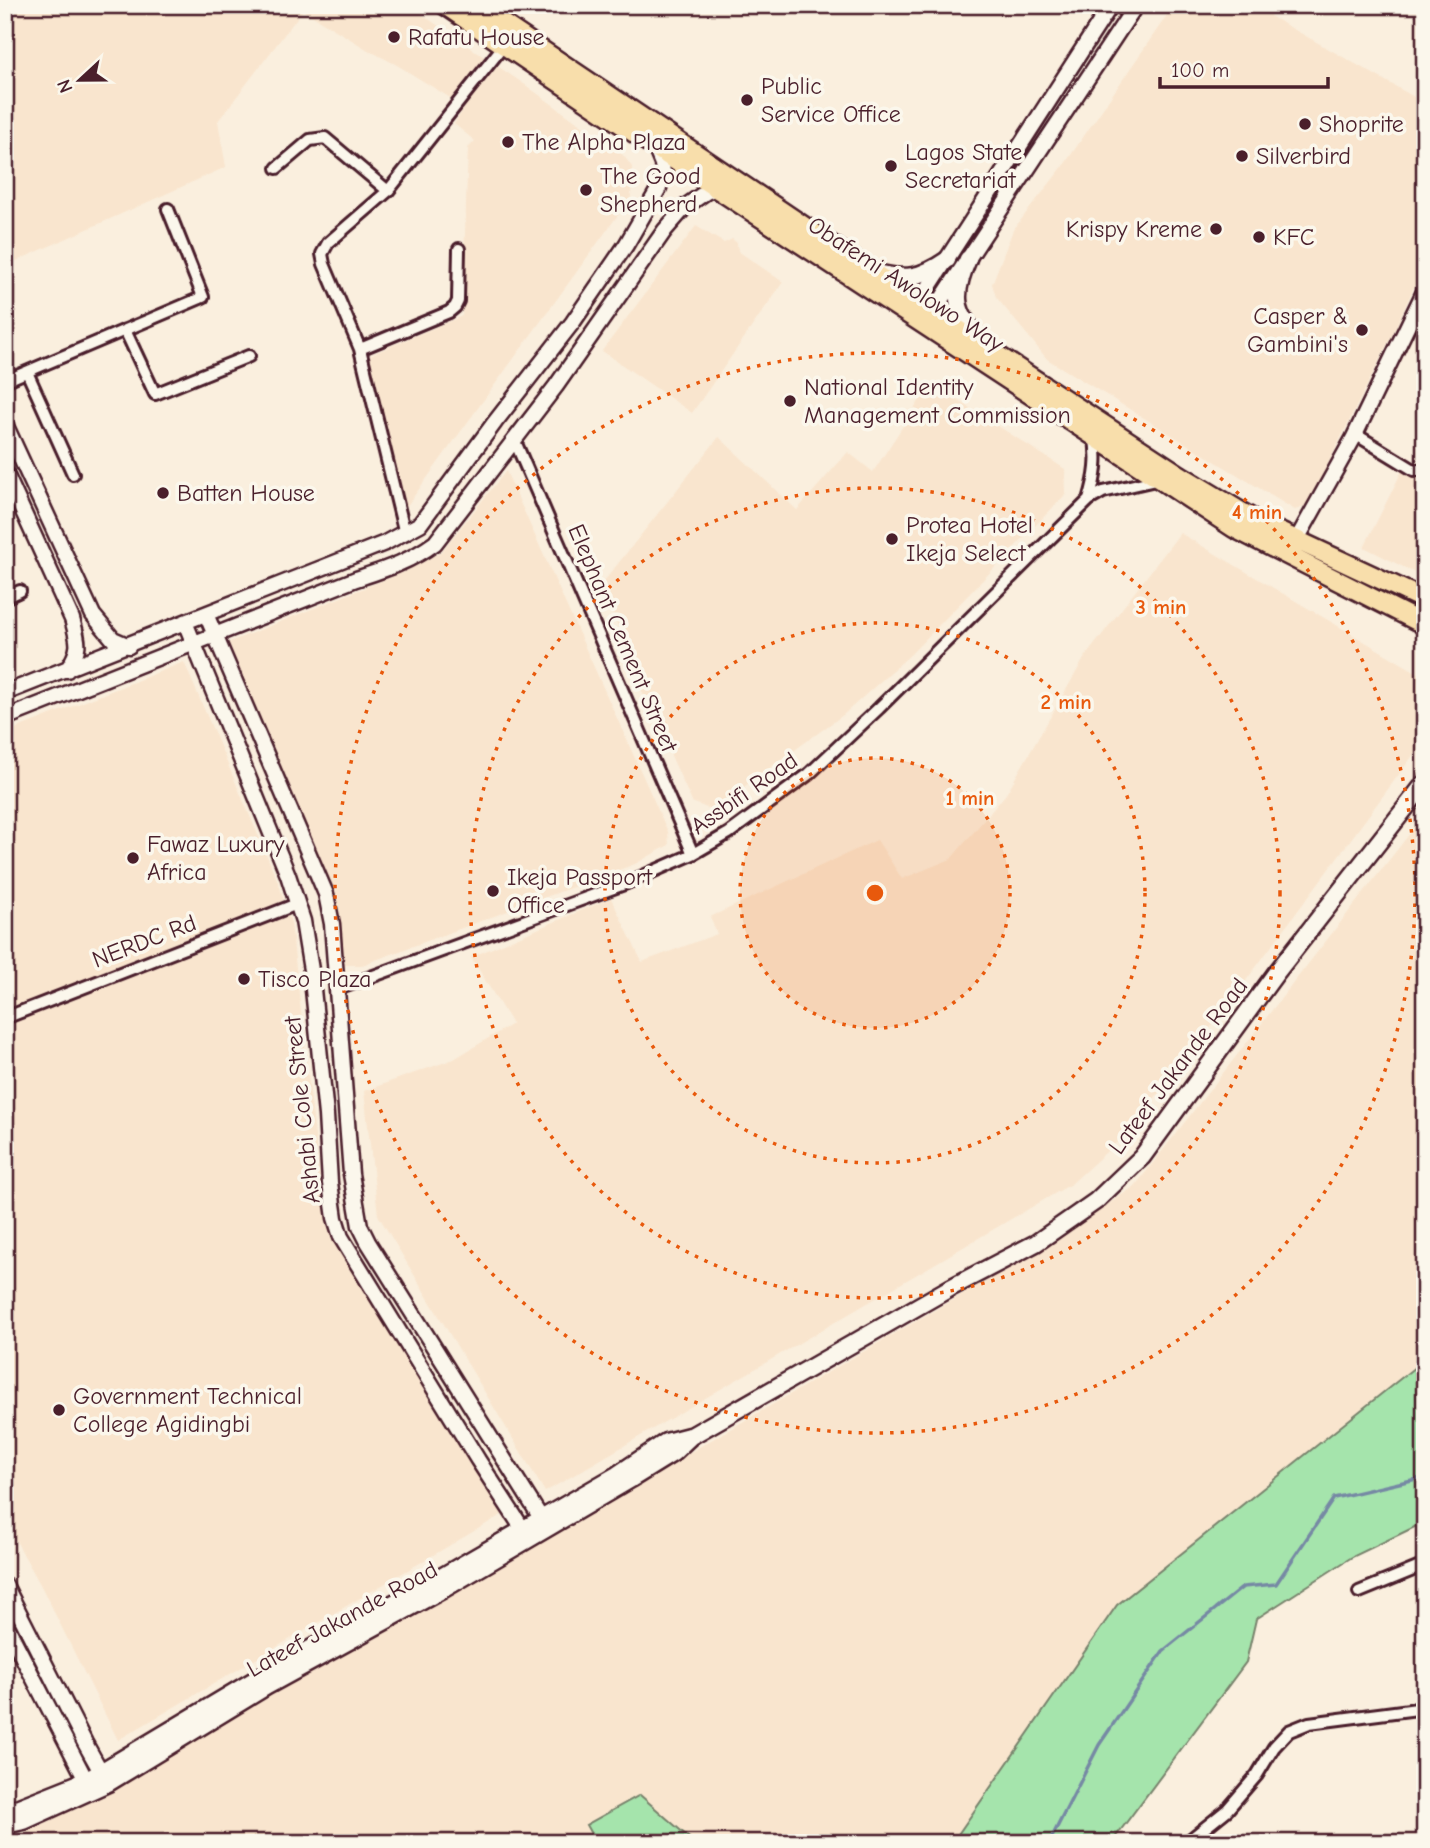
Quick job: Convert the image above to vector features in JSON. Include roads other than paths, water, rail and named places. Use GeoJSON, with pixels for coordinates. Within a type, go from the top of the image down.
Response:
{"type":"FeatureCollection","features":[{"type":"Feature","properties":{"kind":"main road","name":"Obafemi Awolowo Way"},"geometry":{"type":"LineString","coordinates":[[445,5],[716,188],[921,314],[1094,435],[1234,528],[1423,626]]}},
{"type":"Feature","properties":{"kind":"main road","name":"Obafemi Awolowo Way"},"geometry":{"type":"LineString","coordinates":[[475,5],[873,272],[921,314],[987,348],[1180,475],[1258,522],[1425,600]]}},
{"type":"Feature","properties":{"kind":"main road"},"geometry":{"type":"LineString","coordinates":[[968,259],[959,279],[958,307],[971,331],[987,348]]}},
{"type":"Feature","properties":{"kind":"main road"},"geometry":{"type":"LineString","coordinates":[[873,272],[896,277],[913,277],[930,272],[947,260]]}},
{"type":"Feature","properties":{"kind":"main road","name":"Lateef Jakande Road"},"geometry":{"type":"LineString","coordinates":[[5,1825],[24,1821],[442,1590],[526,1533],[652,1466],[673,1453],[691,1436],[950,1288],[1036,1243],[1073,1218],[1117,1183],[1142,1157],[1276,973],[1425,782]]}},
{"type":"Feature","properties":{"kind":"main road","name":"Lateef Jakande Road"},"geometry":{"type":"LineString","coordinates":[[5,1811],[89,1786]]}},
{"type":"Feature","properties":{"kind":"street"},"geometry":{"type":"LineString","coordinates":[[921,314],[947,260],[1111,5]]}},
{"type":"Feature","properties":{"kind":"street"},"geometry":{"type":"LineString","coordinates":[[921,314],[968,259],[1136,5]]}},
{"type":"Feature","properties":{"kind":"street"},"geometry":{"type":"LineString","coordinates":[[405,534],[360,349],[322,254],[328,243],[388,191],[504,45]]}},
{"type":"Feature","properties":{"kind":"street"},"geometry":{"type":"LineString","coordinates":[[277,168],[310,140],[325,138],[388,191]]}},
{"type":"Feature","properties":{"kind":"street"},"geometry":{"type":"LineString","coordinates":[[5,693],[405,534],[420,524],[573,322],[626,245],[659,188],[663,174],[655,147]]}},
{"type":"Feature","properties":{"kind":"street"},"geometry":{"type":"LineString","coordinates":[[5,718],[415,557],[435,543],[556,386],[673,220],[686,206],[716,188]]}},
{"type":"Feature","properties":{"kind":"street"},"geometry":{"type":"LineString","coordinates":[[5,381],[203,297],[168,209]]}},
{"type":"Feature","properties":{"kind":"street"},"geometry":{"type":"LineString","coordinates":[[626,245],[645,258]]}},
{"type":"Feature","properties":{"kind":"street"},"geometry":{"type":"LineString","coordinates":[[360,349],[449,312],[455,307],[458,301],[460,249]]}},
{"type":"Feature","properties":{"kind":"street"},"geometry":{"type":"LineString","coordinates":[[1296,541],[1355,434],[1425,290]]}},
{"type":"Feature","properties":{"kind":"street"},"geometry":{"type":"LineString","coordinates":[[125,330],[155,394],[248,356]]}},
{"type":"Feature","properties":{"kind":"street"},"geometry":{"type":"LineString","coordinates":[[27,372],[73,474]]}},
{"type":"Feature","properties":{"kind":"street"},"geometry":{"type":"LineString","coordinates":[[5,424],[93,615],[113,639],[128,646]]}},
{"type":"Feature","properties":{"kind":"street"},"geometry":{"type":"LineString","coordinates":[[1355,434],[1414,470],[1425,470]]}},
{"type":"Feature","properties":{"kind":"street"},"geometry":{"type":"LineString","coordinates":[[1089,500],[1097,468],[1094,435]]}},
{"type":"Feature","properties":{"kind":"street","name":"Elephant Cement Street"},"geometry":{"type":"LineString","coordinates":[[514,439],[693,854]]}},
{"type":"Feature","properties":{"kind":"street"},"geometry":{"type":"LineString","coordinates":[[5,472],[72,620],[79,644],[76,657],[68,670]]}},
{"type":"Feature","properties":{"kind":"street"},"geometry":{"type":"LineString","coordinates":[[1089,500],[1103,492],[1160,479]]}},
{"type":"Feature","properties":{"kind":"street","name":"Assbifi Road"},"geometry":{"type":"LineString","coordinates":[[338,989],[627,883],[693,854],[729,833],[809,774],[880,708],[1089,500]]}},
{"type":"Feature","properties":{"kind":"street"},"geometry":{"type":"LineString","coordinates":[[5,598],[20,591]]}},
{"type":"Feature","properties":{"kind":"street","name":"Ashabi Cole Street"},"geometry":{"type":"LineString","coordinates":[[206,614],[326,894],[332,924],[352,1174],[360,1226],[544,1523]]}},
{"type":"Feature","properties":{"kind":"street","name":"Ashabi Cole Street"},"geometry":{"type":"LineString","coordinates":[[185,622],[303,921],[311,970],[326,1115],[330,1183],[341,1237],[526,1533]]}},
{"type":"Feature","properties":{"kind":"street"},"geometry":{"type":"LineString","coordinates":[[223,715],[245,706]]}},
{"type":"Feature","properties":{"kind":"street","name":"NERDC Rd"},"geometry":{"type":"LineString","coordinates":[[5,1018],[298,904]]}},
{"type":"Feature","properties":{"kind":"street"},"geometry":{"type":"LineString","coordinates":[[485,1471],[503,1459]]}},
{"type":"Feature","properties":{"kind":"street"},"geometry":{"type":"LineString","coordinates":[[1359,1592],[1425,1565]]}},
{"type":"Feature","properties":{"kind":"street"},"geometry":{"type":"LineString","coordinates":[[5,1585],[104,1777]]}},
{"type":"Feature","properties":{"kind":"street"},"geometry":{"type":"LineString","coordinates":[[19,1612],[5,1621],[89,1786]]}},
{"type":"Feature","properties":{"kind":"street"},"geometry":{"type":"LineString","coordinates":[[1186,1843],[1227,1810],[1289,1731],[1309,1723],[1425,1708]]}},
{"type":"Feature","properties":{"kind":"waterway"},"geometry":{"type":"LineString","coordinates":[[1049,1843],[1099,1745],[1163,1651],[1243,1587],[1276,1584],[1334,1498],[1425,1477]]}},
{"type":"Feature","properties":{"kind":"place","name":"Rafatu House"},"geometry":{"type":"Point","coordinates":[394,37]}},
{"type":"Feature","properties":{"kind":"place","name":"Public Service Office"},"geometry":{"type":"Point","coordinates":[747,100]}},
{"type":"Feature","properties":{"kind":"place","name":"Shoprite"},"geometry":{"type":"Point","coordinates":[1305,124]}},
{"type":"Feature","properties":{"kind":"place","name":"The Alpha Plaza"},"geometry":{"type":"Point","coordinates":[508,142]}},
{"type":"Feature","properties":{"kind":"place","name":"Silverbird"},"geometry":{"type":"Point","coordinates":[1242,156]}},
{"type":"Feature","properties":{"kind":"place","name":"Lagos State Secretariat"},"geometry":{"type":"Point","coordinates":[891,166]}},
{"type":"Feature","properties":{"kind":"place","name":"The Good Shepherd"},"geometry":{"type":"Point","coordinates":[586,190]}},
{"type":"Feature","properties":{"kind":"place","name":"Krispy Kreme"},"geometry":{"type":"Point","coordinates":[1216,229]}},
{"type":"Feature","properties":{"kind":"place","name":"KFC"},"geometry":{"type":"Point","coordinates":[1259,237]}},
{"type":"Feature","properties":{"kind":"place","name":"Casper & Gambini's"},"geometry":{"type":"Point","coordinates":[1362,330]}},
{"type":"Feature","properties":{"kind":"place","name":"National Identity Management Commission"},"geometry":{"type":"Point","coordinates":[790,401]}},
{"type":"Feature","properties":{"kind":"place","name":"Batten House"},"geometry":{"type":"Point","coordinates":[163,493]}},
{"type":"Feature","properties":{"kind":"place","name":"Protea Hotel Ikeja Select"},"geometry":{"type":"Point","coordinates":[892,539]}},
{"type":"Feature","properties":{"kind":"place","name":"Fawaz Luxury Africa"},"geometry":{"type":"Point","coordinates":[133,858]}},
{"type":"Feature","properties":{"kind":"place","name":"Ikeja Passport Office"},"geometry":{"type":"Point","coordinates":[493,891]}},
{"type":"Feature","properties":{"kind":"place","name":"Tisco Plaza"},"geometry":{"type":"Point","coordinates":[244,979]}},
{"type":"Feature","properties":{"kind":"place","name":"Government Technical College Agidingbi"},"geometry":{"type":"Point","coordinates":[59,1410]}}]}
